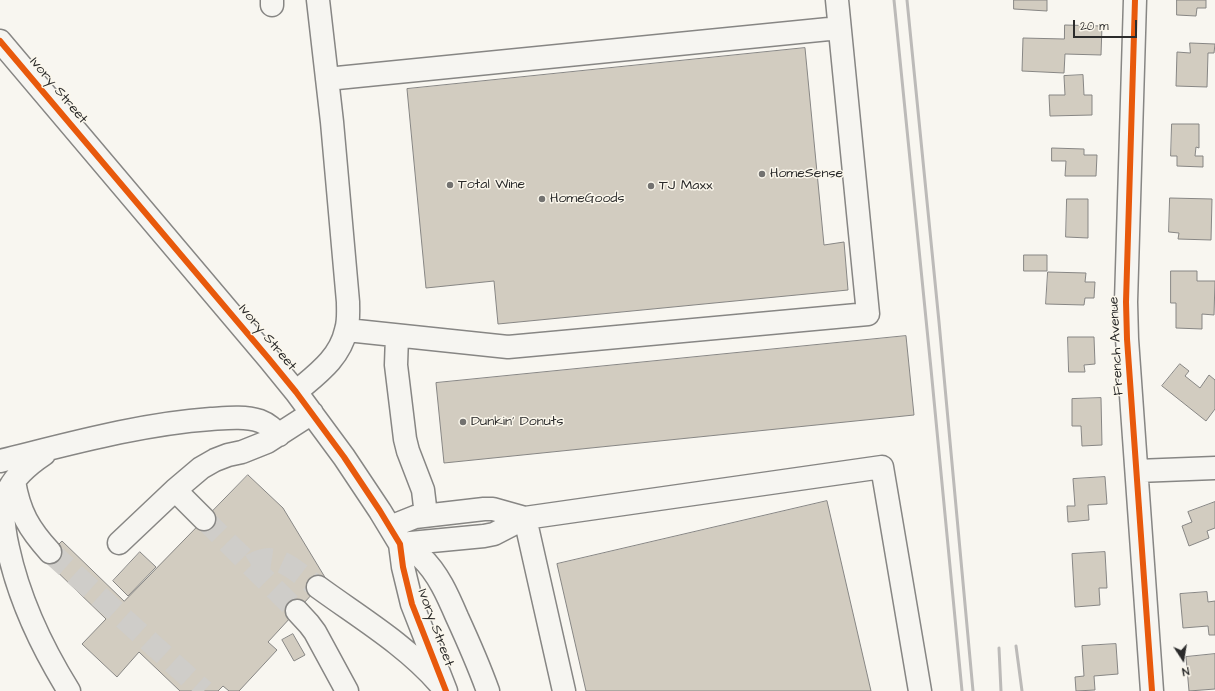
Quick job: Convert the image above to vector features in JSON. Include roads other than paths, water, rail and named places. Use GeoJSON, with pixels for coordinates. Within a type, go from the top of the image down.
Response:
{"type":"FeatureCollection","features":[{"type":"Feature","properties":{"kind":"street"},"geometry":{"type":"LineString","coordinates":[[296,392],[325,367],[341,344],[346,330],[348,302],[318,0]]}},
{"type":"Feature","properties":{"kind":"street"},"geometry":{"type":"LineString","coordinates":[[346,330],[508,347],[868,314],[837,0]]}},
{"type":"Feature","properties":{"kind":"street","name":"French Avenue"},"geometry":{"type":"LineString","coordinates":[[1135,0],[1126,302],[1127,339],[1152,691]]}},
{"type":"Feature","properties":{"kind":"street"},"geometry":{"type":"LineString","coordinates":[[327,79],[839,28]]}},
{"type":"Feature","properties":{"kind":"street","name":"Ivory Street"},"geometry":{"type":"LineString","coordinates":[[0,41],[296,392],[364,486],[395,536],[429,566],[443,586],[468,640],[488,691]]}},
{"type":"Feature","properties":{"kind":"street"},"geometry":{"type":"LineString","coordinates":[[397,336],[396,365],[405,439],[423,490],[426,515]]}},
{"type":"Feature","properties":{"kind":"street"},"geometry":{"type":"LineString","coordinates":[[120,543],[175,490],[201,468],[215,460],[257,447],[279,435],[312,413]]}},
{"type":"Feature","properties":{"kind":"street"},"geometry":{"type":"LineString","coordinates":[[0,461],[97,438],[168,424],[238,418],[259,421],[268,425],[279,435]]}},
{"type":"Feature","properties":{"kind":"street"},"geometry":{"type":"LineString","coordinates":[[61,446],[45,453],[23,470],[14,481],[7,494],[3,516],[4,530],[11,564],[31,621],[52,664],[69,691]]}},
{"type":"Feature","properties":{"kind":"street"},"geometry":{"type":"LineString","coordinates":[[395,536],[484,536],[498,532],[524,518],[882,467],[920,691]]}},
{"type":"Feature","properties":{"kind":"street"},"geometry":{"type":"LineString","coordinates":[[1137,471],[1215,468]]}},
{"type":"Feature","properties":{"kind":"street"},"geometry":{"type":"LineString","coordinates":[[14,481],[16,494],[23,516],[38,538],[50,552]]}},
{"type":"Feature","properties":{"kind":"street"},"geometry":{"type":"LineString","coordinates":[[175,490],[204,520]]}},
{"type":"Feature","properties":{"kind":"street"},"geometry":{"type":"LineString","coordinates":[[395,536],[409,519],[426,515],[493,509],[524,518]]}},
{"type":"Feature","properties":{"kind":"street"},"geometry":{"type":"LineString","coordinates":[[524,518],[564,691]]}},
{"type":"Feature","properties":{"kind":"street","name":"Ivory Street"},"geometry":{"type":"LineString","coordinates":[[395,536],[412,604],[445,691]]}},
{"type":"Feature","properties":{"kind":"street"},"geometry":{"type":"LineString","coordinates":[[318,587],[403,649],[433,676],[445,691]]}},
{"type":"Feature","properties":{"kind":"street"},"geometry":{"type":"LineString","coordinates":[[334,691],[298,630],[293,615],[312,628],[347,691]]}},
{"type":"Feature","properties":{"kind":"tunnel"},"geometry":{"type":"LineString","coordinates":[[204,519],[297,611]]}},
{"type":"Feature","properties":{"kind":"tunnel"},"geometry":{"type":"LineString","coordinates":[[50,552],[204,691]]}},
{"type":"Feature","properties":{"kind":"tunnel"},"geometry":{"type":"LineString","coordinates":[[251,565],[264,560],[276,560],[289,566],[318,587]]}},
{"type":"Feature","properties":{"kind":"railway"},"geometry":{"type":"LineString","coordinates":[[894,0],[962,691]]}},
{"type":"Feature","properties":{"kind":"railway"},"geometry":{"type":"LineString","coordinates":[[907,0],[939,322],[973,691]]}},
{"type":"Feature","properties":{"kind":"railway"},"geometry":{"type":"LineString","coordinates":[[1016,646],[1022,691]]}},
{"type":"Feature","properties":{"kind":"railway"},"geometry":{"type":"LineString","coordinates":[[999,648],[1001,691]]}},
{"type":"Feature","properties":{"kind":"place","name":"HomeSense"},"geometry":{"type":"Point","coordinates":[762,174]}},
{"type":"Feature","properties":{"kind":"place","name":"Total Wine"},"geometry":{"type":"Point","coordinates":[450,185]}},
{"type":"Feature","properties":{"kind":"place","name":"TJ Maxx"},"geometry":{"type":"Point","coordinates":[651,186]}},
{"type":"Feature","properties":{"kind":"place","name":"HomeGoods"},"geometry":{"type":"Point","coordinates":[542,199]}},
{"type":"Feature","properties":{"kind":"place","name":"Dunkin' Donuts"},"geometry":{"type":"Point","coordinates":[463,422]}}]}
